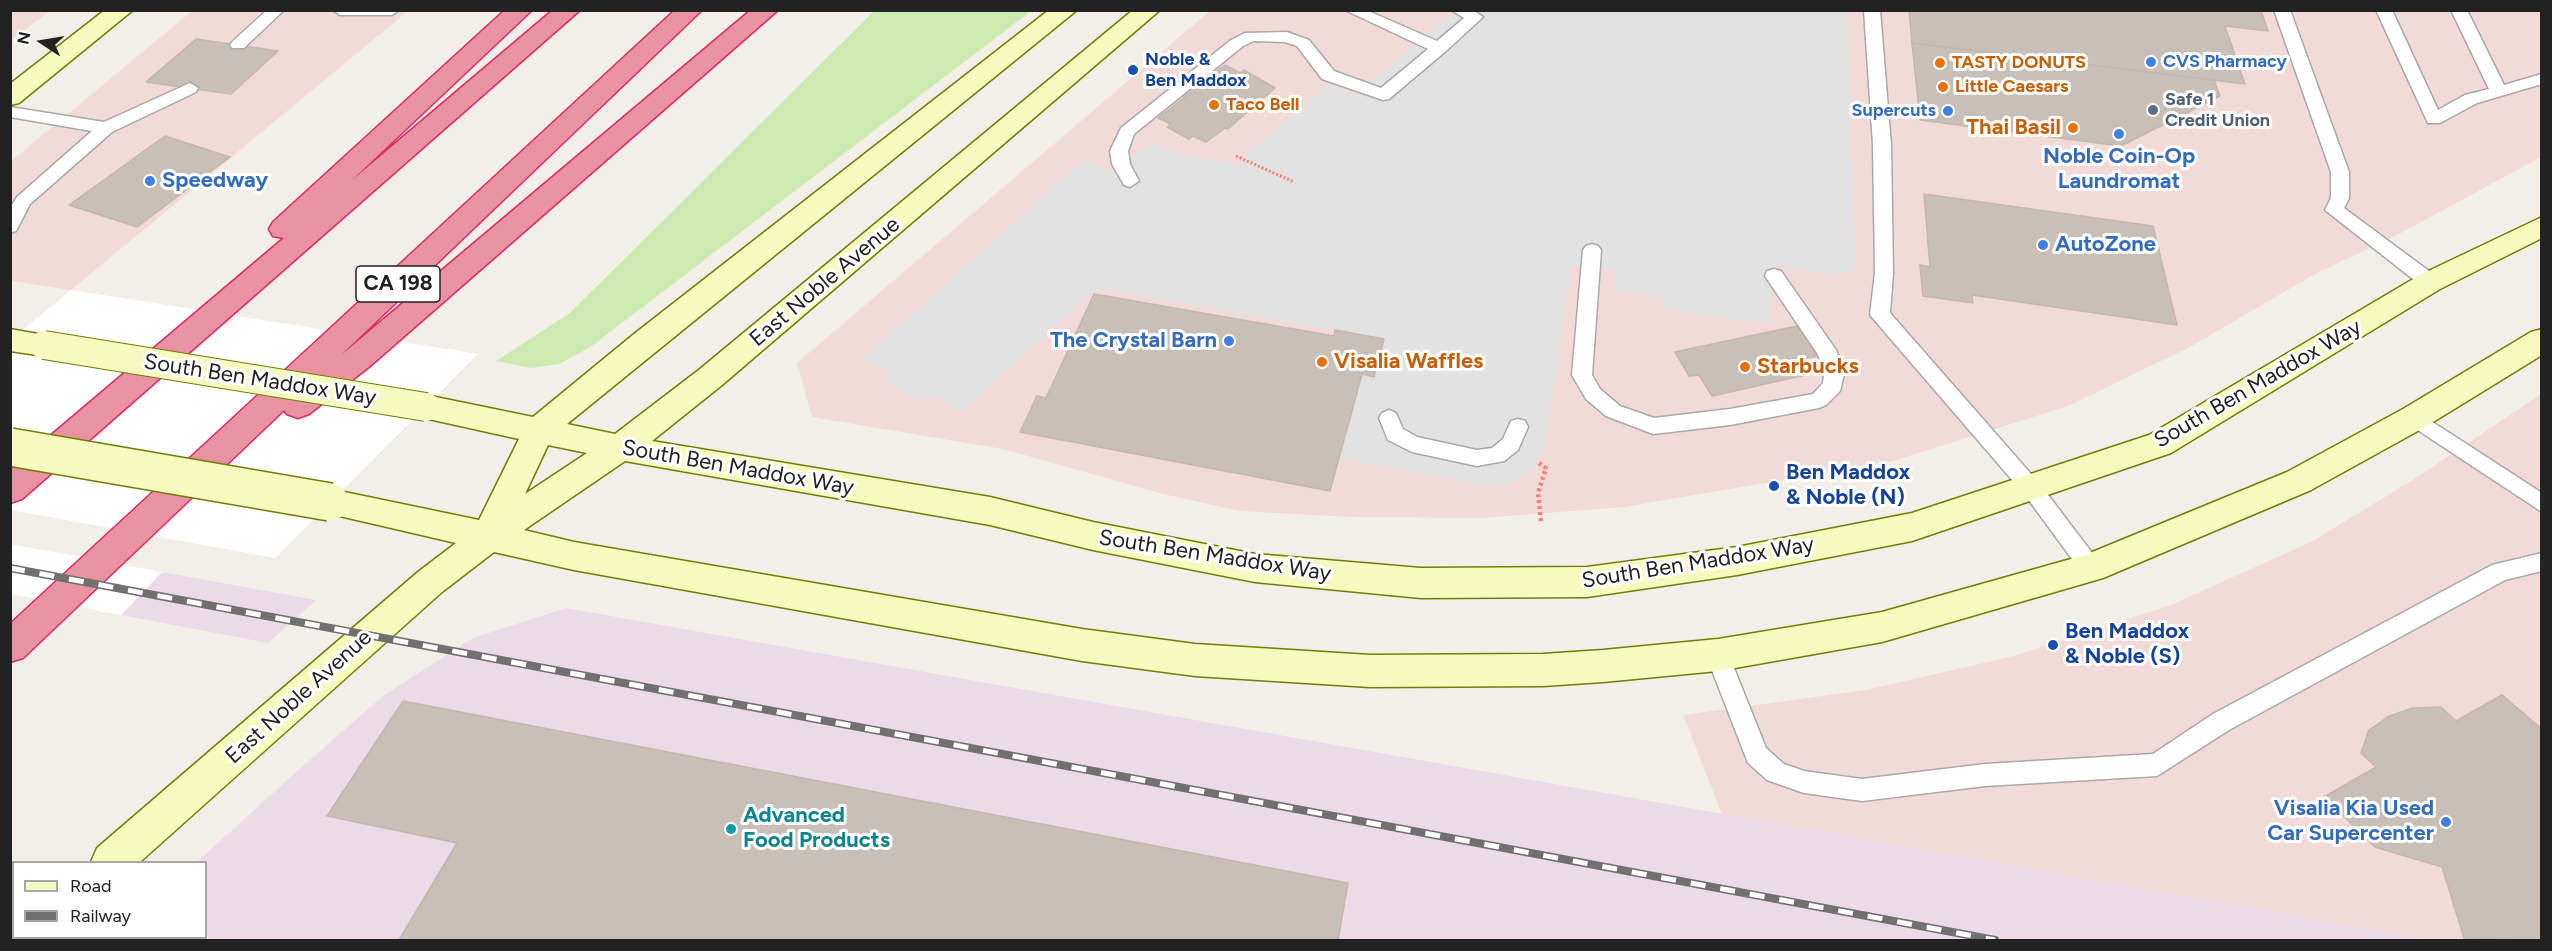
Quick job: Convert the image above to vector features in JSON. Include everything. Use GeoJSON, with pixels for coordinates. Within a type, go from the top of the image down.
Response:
{"type":"FeatureCollection","features":[{"type":"Feature","properties":{"kind":"highway"},"geometry":{"type":"LineString","coordinates":[[10,490],[321,192],[520,10]]}},
{"type":"Feature","properties":{"kind":"highway"},"geometry":{"type":"LineString","coordinates":[[10,490],[568,10]]}},
{"type":"Feature","properties":{"kind":"highway","name":"CA 198"},"geometry":{"type":"LineString","coordinates":[[10,647],[690,10]]}},
{"type":"Feature","properties":{"kind":"highway"},"geometry":{"type":"LineString","coordinates":[[106,557],[359,358],[766,10]]}},
{"type":"Feature","properties":{"kind":"main road"},"geometry":{"type":"LineString","coordinates":[[10,97],[121,10]]}},
{"type":"Feature","properties":{"kind":"main road","name":"East Noble Avenue"},"geometry":{"type":"LineString","coordinates":[[489,536],[539,430],[645,342],[1065,10]]}},
{"type":"Feature","properties":{"kind":"main road","name":"East Noble Avenue"},"geometry":{"type":"LineString","coordinates":[[112,861],[367,636],[489,536],[620,448],[738,354],[1148,10]]}},
{"type":"Feature","properties":{"kind":"main road","name":"South Ben Maddox Way"},"geometry":{"type":"LineString","coordinates":[[10,340],[426,407],[620,448],[990,511],[1092,536],[1255,568],[1421,583],[1587,582],[1737,561],[1912,526],[2032,489],[2160,444],[2430,282],[2541,226]]}},
{"type":"Feature","properties":{"kind":"main road"},"geometry":{"type":"LineString","coordinates":[[10,447],[330,502],[610,562],[1082,645],[1195,660],[1370,671],[1486,671],[1603,666],[1718,655],[1882,627],[2091,568],[2299,481],[2414,418],[2541,340]]}},
{"type":"Feature","properties":{"kind":"lane"},"geometry":{"type":"LineString","coordinates":[[238,45],[277,10]]}},
{"type":"Feature","properties":{"kind":"lane"},"geometry":{"type":"LineString","coordinates":[[340,10],[391,11]]}},
{"type":"Feature","properties":{"kind":"lane"},"geometry":{"type":"LineString","coordinates":[[1352,10],[1440,48]]}},
{"type":"Feature","properties":{"kind":"lane"},"geometry":{"type":"LineString","coordinates":[[1130,181],[1121,164],[1119,151],[1127,132],[1146,114],[1237,43],[1251,36],[1279,36],[1303,43],[1328,75],[1383,95],[1475,17],[1458,10]]}},
{"type":"Feature","properties":{"kind":"lane"},"geometry":{"type":"LineString","coordinates":[[1872,10],[1882,145],[1881,208],[1884,273],[1880,315],[2032,489],[2091,568]]}},
{"type":"Feature","properties":{"kind":"lane"},"geometry":{"type":"LineString","coordinates":[[2282,10],[2340,172],[2340,198],[2334,210],[2430,282]]}},
{"type":"Feature","properties":{"kind":"lane"},"geometry":{"type":"LineString","coordinates":[[2384,10],[2434,119],[2471,99],[2541,79]]}},
{"type":"Feature","properties":{"kind":"lane"},"geometry":{"type":"LineString","coordinates":[[2459,10],[2498,90]]}},
{"type":"Feature","properties":{"kind":"lane"},"geometry":{"type":"LineString","coordinates":[[10,226],[23,201],[106,128],[190,88]]}},
{"type":"Feature","properties":{"kind":"lane"},"geometry":{"type":"LineString","coordinates":[[10,112],[106,128]]}},
{"type":"Feature","properties":{"kind":"lane"},"geometry":{"type":"LineString","coordinates":[[1592,249],[1582,375],[1593,394],[1613,411],[1653,426],[1730,417],[1819,400],[1833,386],[1835,370],[1826,350],[1774,276]]}},
{"type":"Feature","properties":{"kind":"lane"},"geometry":{"type":"LineString","coordinates":[[1389,418],[1395,434],[1412,444],[1477,458],[1497,454],[1515,435]]}},
{"type":"Feature","properties":{"kind":"lane"},"geometry":{"type":"LineString","coordinates":[[2414,418],[2541,504]]}},
{"type":"Feature","properties":{"kind":"lane"},"geometry":{"type":"LineString","coordinates":[[1718,655],[1757,755],[1776,772],[1804,782],[1862,790],[1985,775],[2157,765],[2221,722],[2500,572],[2541,562]]}},
{"type":"Feature","properties":{"kind":"path"},"geometry":{"type":"LineString","coordinates":[[1236,156],[1294,182]]}},
{"type":"Feature","properties":{"kind":"path"},"geometry":{"type":"LineString","coordinates":[[1515,435],[1546,468],[1538,494],[1541,520]]}},
{"type":"Feature","properties":{"kind":"shaded area"},"geometry":{"type":"Polygon","coordinates":[[[11,10],[50,10],[50,11],[11,40],[11,10]]]}},
{"type":"Feature","properties":{"kind":"shaded area"},"geometry":{"type":"Polygon","coordinates":[[[192,11],[408,11],[71,290],[11,281],[10,162],[192,11]]]}},
{"type":"Feature","properties":{"kind":"shaded area"},"geometry":{"type":"Polygon","coordinates":[[[1210,11],[2541,11],[2541,157],[2401,233],[2315,274],[2190,347],[2068,406],[1893,461],[1625,507],[1481,518],[1350,517],[1240,511],[1163,494],[1003,449],[812,417],[797,363],[1210,11]]]}},
{"type":"Feature","properties":{"kind":"shaded area"},"geometry":{"type":"Polygon","coordinates":[[[1456,11],[1847,11],[1856,266],[1849,272],[1837,275],[1772,265],[1772,324],[1664,309],[1664,298],[1615,291],[1616,274],[1611,271],[1571,266],[1546,440],[1540,460],[1530,471],[1506,485],[1486,486],[1340,458],[1361,374],[1373,376],[1383,339],[1101,289],[1087,296],[962,412],[931,395],[921,402],[886,382],[887,372],[862,359],[1083,160],[1106,170],[1111,169],[1152,142],[1179,154],[1242,164],[1241,159],[1329,84],[1354,95],[1456,11]]]}},
{"type":"Feature","properties":{"kind":"shaded area"},"geometry":{"type":"Polygon","coordinates":[[[2541,394],[2541,940],[2431,940],[1722,814],[1683,715],[1866,690],[2014,656],[2171,605],[2313,541],[2419,476],[2541,394]]]}},
{"type":"Feature","properties":{"kind":"shaded area"},"geometry":{"type":"Polygon","coordinates":[[[162,572],[316,600],[268,643],[121,615],[162,572]]]}},
{"type":"Feature","properties":{"kind":"shaded area"},"geometry":{"type":"Polygon","coordinates":[[[566,608],[2431,940],[113,940],[207,939],[207,861],[198,861],[383,696],[473,638],[566,608]]]}},
{"type":"Feature","properties":{"kind":"green space"},"geometry":{"type":"Polygon","coordinates":[[[874,11],[1031,11],[589,348],[559,364],[531,368],[496,361],[570,313],[874,11]]]}},
{"type":"Feature","properties":{"kind":"pier"},"geometry":{"type":"Polygon","coordinates":[[[71,290],[478,354],[275,558],[11,510],[11,340],[71,290]]]}},
{"type":"Feature","properties":{"kind":"pier"},"geometry":{"type":"Polygon","coordinates":[[[10,544],[162,572],[121,615],[11,594],[10,544]]]}},
{"type":"Feature","properties":{"kind":"building","name":"CVS Pharmacy"},"geometry":{"type":"Polygon","coordinates":[[[1909,10],[2261,10],[2268,31],[2225,26],[2245,84],[1912,43],[1909,10]]]}},
{"type":"Feature","properties":{"kind":"building"},"geometry":{"type":"Polygon","coordinates":[[[196,39],[278,51],[231,94],[146,82],[196,39]]]}},
{"type":"Feature","properties":{"kind":"building"},"geometry":{"type":"Polygon","coordinates":[[[1912,43],[2214,80],[2220,96],[2121,146],[1920,120],[1912,43]]]}},
{"type":"Feature","properties":{"kind":"building","name":"Taco Bell"},"geometry":{"type":"Polygon","coordinates":[[[1225,65],[1240,73],[1244,70],[1275,88],[1228,129],[1225,128],[1206,142],[1193,136],[1189,139],[1167,127],[1171,124],[1158,118],[1185,97],[1181,95],[1225,65]]]}},
{"type":"Feature","properties":{"kind":"building","name":"Speedway"},"geometry":{"type":"Polygon","coordinates":[[[165,136],[230,157],[137,227],[69,205],[165,136]]]}},
{"type":"Feature","properties":{"kind":"building","name":"AutoZone"},"geometry":{"type":"Polygon","coordinates":[[[1924,194],[2153,226],[2177,325],[1972,295],[1973,303],[1923,296],[1920,265],[1930,267],[1924,194]]]}},
{"type":"Feature","properties":{"kind":"building"},"geometry":{"type":"Polygon","coordinates":[[[1094,294],[1334,336],[1335,330],[1384,339],[1374,377],[1362,374],[1330,491],[1020,432],[1037,396],[1046,398],[1094,294]]]}},
{"type":"Feature","properties":{"kind":"building","name":"Starbucks"},"geometry":{"type":"Polygon","coordinates":[[[1797,326],[1818,356],[1801,359],[1810,374],[1712,396],[1699,375],[1689,376],[1675,352],[1797,326]]]}},
{"type":"Feature","properties":{"kind":"building","name":"Visalia Kia Used Car Supercenter"},"geometry":{"type":"Polygon","coordinates":[[[2502,695],[2542,729],[2542,940],[2464,938],[2442,867],[2375,847],[2324,797],[2376,767],[2361,753],[2369,730],[2389,716],[2413,708],[2441,707],[2456,721],[2502,695]]]}},
{"type":"Feature","properties":{"kind":"building","name":"Advanced Food Products"},"geometry":{"type":"Polygon","coordinates":[[[403,701],[1348,883],[1338,940],[399,940],[457,843],[327,816],[403,701]]]}},
{"type":"Feature","properties":{"kind":"railway"},"geometry":{"type":"LineString","coordinates":[[10,568],[1995,940]]}},
{"type":"Feature","properties":{"kind":"place","name":"CVS Pharmacy"},"geometry":{"type":"Point","coordinates":[2151,62]}},
{"type":"Feature","properties":{"kind":"place","name":"TASTY DONUTS"},"geometry":{"type":"Point","coordinates":[1940,63]}},
{"type":"Feature","properties":{"kind":"place","name":"Noble & Ben Maddox"},"geometry":{"type":"Point","coordinates":[1133,70]}},
{"type":"Feature","properties":{"kind":"place","name":"Little Caesars"},"geometry":{"type":"Point","coordinates":[1943,87]}},
{"type":"Feature","properties":{"kind":"place","name":"Taco Bell"},"geometry":{"type":"Point","coordinates":[1214,105]}},
{"type":"Feature","properties":{"kind":"place","name":"Safe 1 Credit Union"},"geometry":{"type":"Point","coordinates":[2153,110]}},
{"type":"Feature","properties":{"kind":"place","name":"Supercuts"},"geometry":{"type":"Point","coordinates":[1948,111]}},
{"type":"Feature","properties":{"kind":"place","name":"Thai Basil"},"geometry":{"type":"Point","coordinates":[2073,128]}},
{"type":"Feature","properties":{"kind":"place","name":"Noble Coin-Op Laundromat"},"geometry":{"type":"Point","coordinates":[2119,134]}},
{"type":"Feature","properties":{"kind":"place","name":"Speedway"},"geometry":{"type":"Point","coordinates":[150,181]}},
{"type":"Feature","properties":{"kind":"place","name":"AutoZone"},"geometry":{"type":"Point","coordinates":[2043,245]}},
{"type":"Feature","properties":{"kind":"place","name":"The Crystal Barn"},"geometry":{"type":"Point","coordinates":[1229,341]}},
{"type":"Feature","properties":{"kind":"place","name":"Visalia Waffles"},"geometry":{"type":"Point","coordinates":[1322,362]}},
{"type":"Feature","properties":{"kind":"place","name":"Starbucks"},"geometry":{"type":"Point","coordinates":[1745,367]}},
{"type":"Feature","properties":{"kind":"place","name":"Ben Maddox & Noble (N)"},"geometry":{"type":"Point","coordinates":[1774,486]}},
{"type":"Feature","properties":{"kind":"place","name":"Ben Maddox & Noble (S)"},"geometry":{"type":"Point","coordinates":[2053,645]}},
{"type":"Feature","properties":{"kind":"place","name":"Visalia Kia Used Car Supercenter"},"geometry":{"type":"Point","coordinates":[2446,822]}},
{"type":"Feature","properties":{"kind":"place","name":"Advanced Food Products"},"geometry":{"type":"Point","coordinates":[731,829]}}]}
